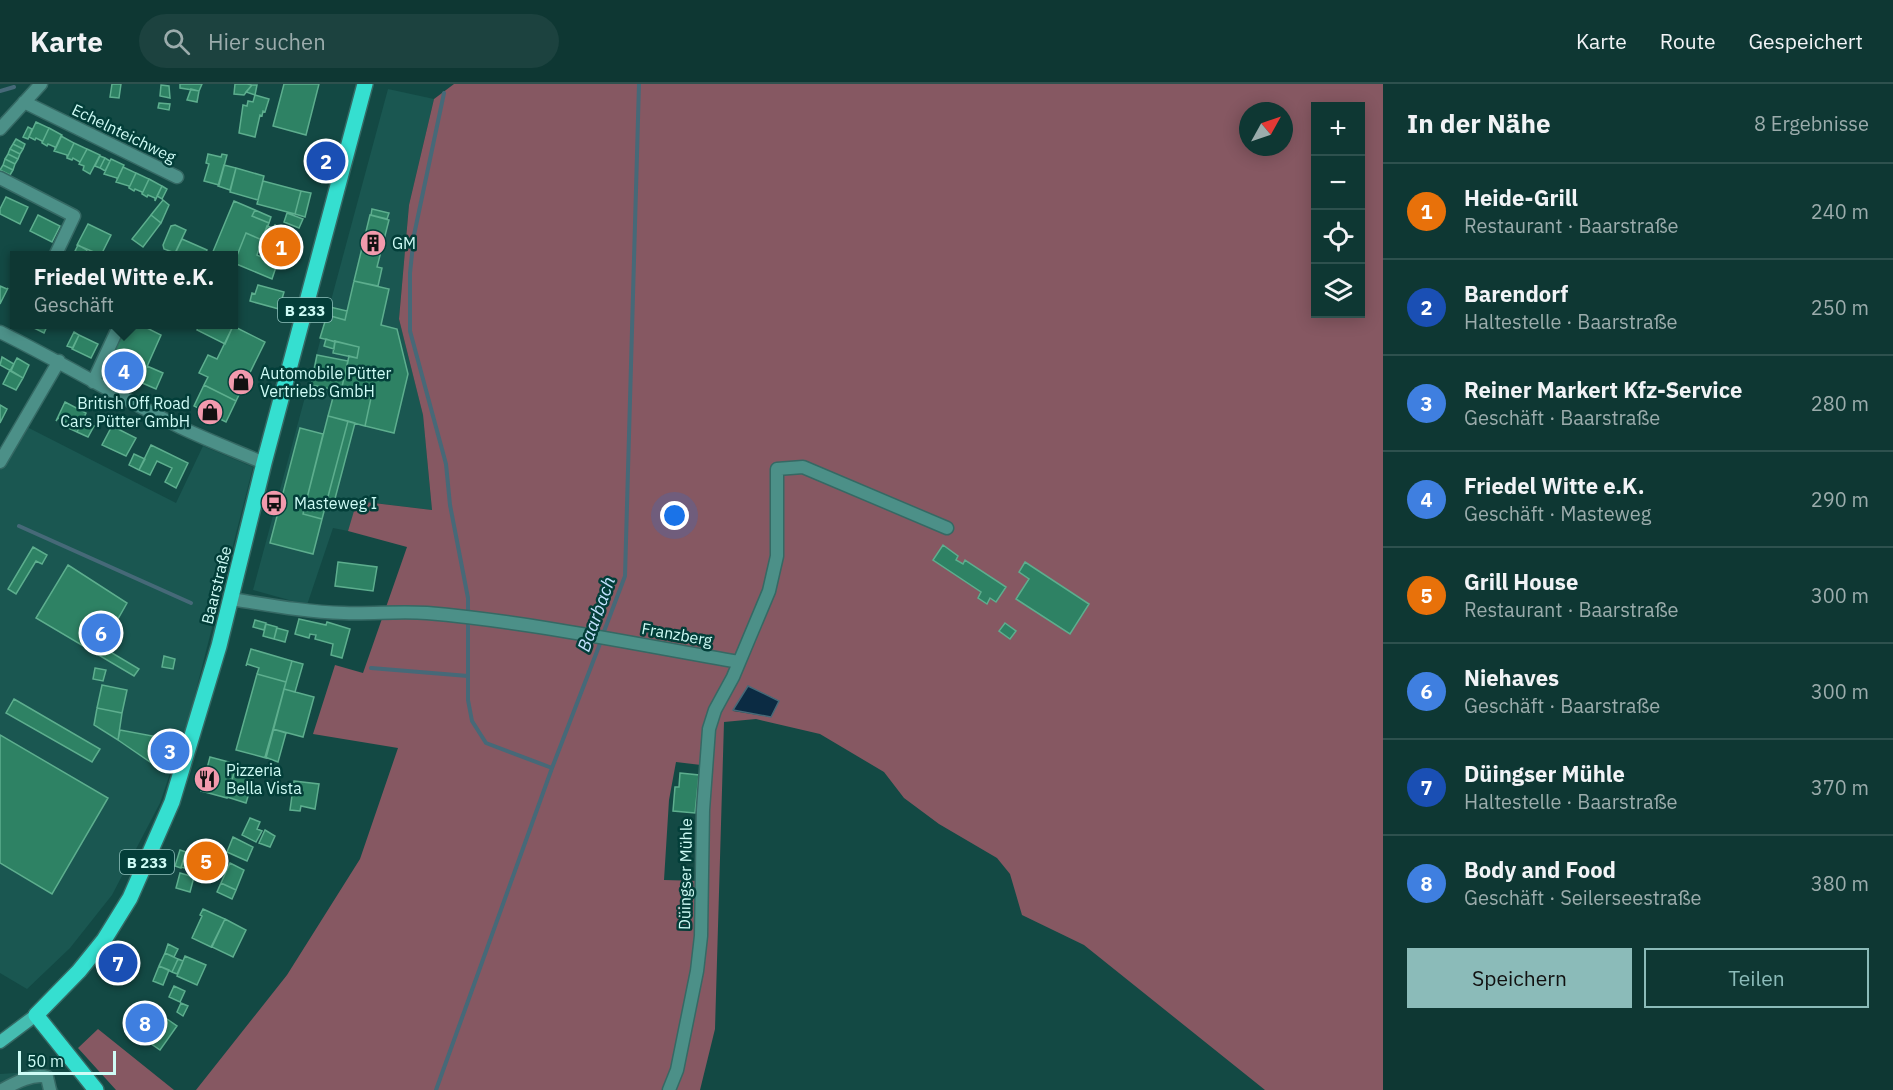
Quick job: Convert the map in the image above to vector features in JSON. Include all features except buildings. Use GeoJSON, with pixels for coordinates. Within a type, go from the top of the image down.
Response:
{"type":"FeatureCollection","features":[{"type":"Feature","properties":{"kind":"main road","name":"Baarstraße"},"geometry":{"type":"LineString","coordinates":[[0,1042],[36,1015],[79,971],[104,940],[130,898],[172,802],[191,744],[231,599],[264,464],[365,84]]}},
{"type":"Feature","properties":{"kind":"main road"},"geometry":{"type":"LineString","coordinates":[[36,1015],[96,1090]]}},
{"type":"Feature","properties":{"kind":"street"},"geometry":{"type":"LineString","coordinates":[[0,129],[41,84]]}},
{"type":"Feature","properties":{"kind":"street","name":"Echelnteichweg"},"geometry":{"type":"LineString","coordinates":[[24,102],[177,177]]}},
{"type":"Feature","properties":{"kind":"street"},"geometry":{"type":"LineString","coordinates":[[0,178],[74,216],[57,251]]}},
{"type":"Feature","properties":{"kind":"street"},"geometry":{"type":"LineString","coordinates":[[93,382],[118,329]]}},
{"type":"Feature","properties":{"kind":"street"},"geometry":{"type":"LineString","coordinates":[[0,332],[182,428],[264,464]]}},
{"type":"Feature","properties":{"kind":"street"},"geometry":{"type":"LineString","coordinates":[[0,462],[58,361]]}},
{"type":"Feature","properties":{"kind":"street"},"geometry":{"type":"LineString","coordinates":[[739,662],[769,591],[777,556],[777,469],[802,467],[947,528]]}},
{"type":"Feature","properties":{"kind":"street","name":"Franzberg"},"geometry":{"type":"LineString","coordinates":[[231,599],[307,611],[424,613],[470,618],[739,662]]}},
{"type":"Feature","properties":{"kind":"street","name":"Düingser Mühle"},"geometry":{"type":"LineString","coordinates":[[669,1090],[677,1070],[697,971],[701,936],[703,810],[709,729],[715,710],[739,662]]}},
{"type":"Feature","properties":{"kind":"street"},"geometry":{"type":"LineString","coordinates":[[2,1090],[17,1082],[41,1076],[47,1077],[50,1090]]}},
{"type":"Feature","properties":{"kind":"shaded area"},"geometry":{"type":"Polygon","coordinates":[[[454,84],[1383,84],[1383,1090],[1265,1090],[1084,945],[1022,915],[1010,874],[997,858],[939,824],[904,798],[884,772],[820,734],[756,719],[724,722],[715,1029],[700,1090],[673,1090],[681,1068],[702,972],[712,727],[760,623],[755,621],[705,730],[701,765],[676,762],[669,800],[664,880],[699,881],[693,969],[697,971],[677,1069],[669,1090],[196,1090],[287,975],[360,859],[398,748],[313,734],[335,665],[363,673],[407,547],[348,531],[357,501],[432,510],[423,415],[399,319],[409,205],[434,99],[454,84]],[[748,686],[733,711],[771,717],[779,701],[748,686]]]}},
{"type":"Feature","properties":{"kind":"shaded area"},"geometry":{"type":"Polygon","coordinates":[[[388,89],[434,99],[409,205],[399,319],[423,415],[432,510],[358,501],[348,531],[333,528],[307,605],[253,590],[388,89]]]}},
{"type":"Feature","properties":{"kind":"shaded area"},"geometry":{"type":"Polygon","coordinates":[[[25,426],[176,503],[203,446],[253,467],[190,714],[160,803],[112,895],[70,948],[27,989],[0,973],[0,470],[25,426]]]}},
{"type":"Feature","properties":{"kind":"shaded area"},"geometry":{"type":"Polygon","coordinates":[[[98,1029],[174,1090],[116,1090],[78,1048],[98,1029]]]}},
{"type":"Feature","properties":{"kind":"shaded area"},"geometry":{"type":"Polygon","coordinates":[[[47,1071],[59,1090],[0,1090],[0,1074],[47,1071]]]}},
{"type":"Feature","properties":{"kind":"water"},"geometry":{"type":"Polygon","coordinates":[[[748,686],[779,701],[771,717],[733,710],[748,686]]]}},
{"type":"Feature","properties":{"kind":"waterway","name":"Baarbach"},"geometry":{"type":"LineString","coordinates":[[603,634],[625,576],[639,84]]}},
{"type":"Feature","properties":{"kind":"waterway"},"geometry":{"type":"LineString","coordinates":[[0,91],[14,87]]}},
{"type":"Feature","properties":{"kind":"waterway"},"geometry":{"type":"LineString","coordinates":[[444,93],[414,235],[410,273],[410,331],[446,464],[450,505],[468,598],[468,700],[472,721],[486,743],[552,768]]}},
{"type":"Feature","properties":{"kind":"waterway"},"geometry":{"type":"LineString","coordinates":[[19,526],[191,603]]}},
{"type":"Feature","properties":{"kind":"waterway","name":"Baarbach"},"geometry":{"type":"LineString","coordinates":[[436,1090],[552,768],[601,641]]}},
{"type":"Feature","properties":{"kind":"waterway"},"geometry":{"type":"LineString","coordinates":[[371,668],[468,676]]}},
{"type":"Feature","properties":{"kind":"place","name":"Barendorf"},"geometry":{"type":"Point","coordinates":[326,161]}},
{"type":"Feature","properties":{"kind":"place","name":"GM"},"geometry":{"type":"Point","coordinates":[373,243]}},
{"type":"Feature","properties":{"kind":"place","name":"Heide-Grill"},"geometry":{"type":"Point","coordinates":[281,247]}},
{"type":"Feature","properties":{"kind":"place","name":"Friedel Witte e.K."},"geometry":{"type":"Point","coordinates":[124,371]}},
{"type":"Feature","properties":{"kind":"place","name":"Automobile Pütter Vertriebs GmbH"},"geometry":{"type":"Point","coordinates":[241,382]}},
{"type":"Feature","properties":{"kind":"place","name":"British Off Road Cars Pütter GmbH"},"geometry":{"type":"Point","coordinates":[210,412]}},
{"type":"Feature","properties":{"kind":"place","name":"Masteweg I"},"geometry":{"type":"Point","coordinates":[274,503]}},
{"type":"Feature","properties":{"kind":"place","name":"Niehaves"},"geometry":{"type":"Point","coordinates":[101,633]}},
{"type":"Feature","properties":{"kind":"place","name":"Reiner Markert Kfz-Service"},"geometry":{"type":"Point","coordinates":[170,751]}},
{"type":"Feature","properties":{"kind":"place","name":"Pizzeria Bella Vista"},"geometry":{"type":"Point","coordinates":[207,779]}},
{"type":"Feature","properties":{"kind":"place","name":"Grill House"},"geometry":{"type":"Point","coordinates":[206,861]}},
{"type":"Feature","properties":{"kind":"place","name":"Düingser Mühle"},"geometry":{"type":"Point","coordinates":[118,963]}},
{"type":"Feature","properties":{"kind":"place","name":"Body and Food"},"geometry":{"type":"Point","coordinates":[145,1023]}}]}
